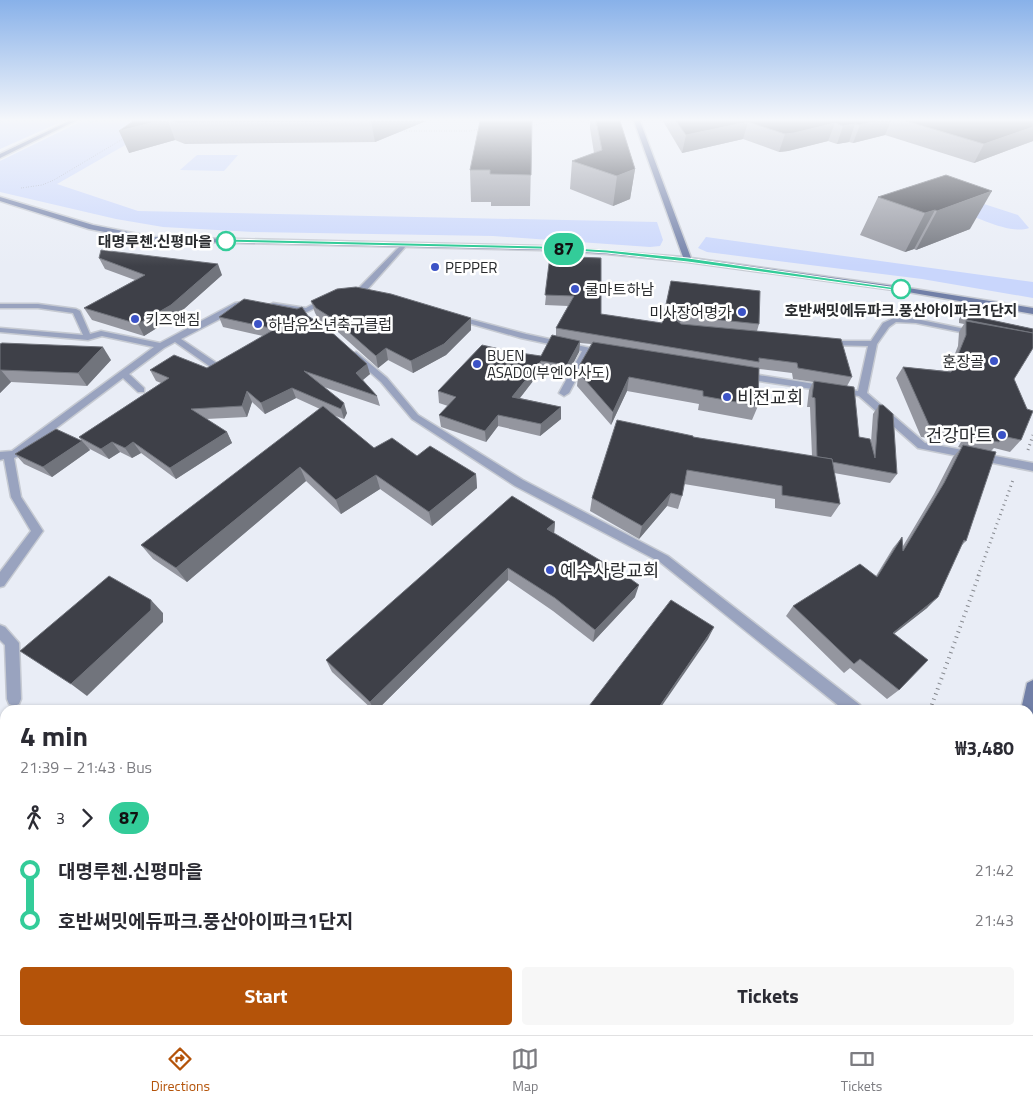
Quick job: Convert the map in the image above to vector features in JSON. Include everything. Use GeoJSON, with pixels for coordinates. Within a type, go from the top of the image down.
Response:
{"type":"FeatureCollection","features":[{"type":"Feature","properties":{"kind":"main road"},"geometry":{"type":"LineString","coordinates":[[655,169],[688,260]]}},
{"type":"Feature","properties":{"kind":"main road"},"geometry":{"type":"LineString","coordinates":[[0,198],[92,227],[153,239],[540,248],[607,252],[688,260],[908,290],[1033,311]]}},
{"type":"Feature","properties":{"kind":"main road"},"geometry":{"type":"LineString","coordinates":[[1030,705],[1033,688]]}},
{"type":"Feature","properties":{"kind":"lane"},"geometry":{"type":"LineString","coordinates":[[363,291],[403,246]]}},
{"type":"Feature","properties":{"kind":"lane"},"geometry":{"type":"LineString","coordinates":[[0,582],[37,531],[16,497],[4,456],[15,454],[161,346],[238,304],[258,304],[307,310],[337,294]]}},
{"type":"Feature","properties":{"kind":"lane"},"geometry":{"type":"LineString","coordinates":[[0,306],[38,306],[76,311],[88,338]]}},
{"type":"Feature","properties":{"kind":"lane"},"geometry":{"type":"LineString","coordinates":[[307,310],[315,322]]}},
{"type":"Feature","properties":{"kind":"lane"},"geometry":{"type":"LineString","coordinates":[[446,314],[524,336],[607,354]]}},
{"type":"Feature","properties":{"kind":"lane"},"geometry":{"type":"LineString","coordinates":[[862,394],[873,344],[886,325],[894,320],[916,321],[986,335]]}},
{"type":"Feature","properties":{"kind":"lane"},"geometry":{"type":"LineString","coordinates":[[0,330],[88,338],[101,333],[161,346]]}},
{"type":"Feature","properties":{"kind":"lane"},"geometry":{"type":"LineString","coordinates":[[175,338],[218,368]]}},
{"type":"Feature","properties":{"kind":"lane"},"geometry":{"type":"LineString","coordinates":[[817,342],[873,344]]}},
{"type":"Feature","properties":{"kind":"lane"},"geometry":{"type":"LineString","coordinates":[[348,348],[384,380],[415,417],[519,483],[664,559],[849,705]]}},
{"type":"Feature","properties":{"kind":"lane"},"geometry":{"type":"LineString","coordinates":[[564,394],[588,350]]}},
{"type":"Feature","properties":{"kind":"lane"},"geometry":{"type":"LineString","coordinates":[[123,374],[141,390]]}},
{"type":"Feature","properties":{"kind":"lane"},"geometry":{"type":"LineString","coordinates":[[734,374],[862,394],[922,446],[1033,467]]}},
{"type":"Feature","properties":{"kind":"lane"},"geometry":{"type":"LineString","coordinates":[[0,631],[12,643],[14,699]]}},
{"type":"Feature","properties":{"kind":"path"},"geometry":{"type":"LineString","coordinates":[[18,188],[26,188],[54,180],[72,169]]}},
{"type":"Feature","properties":{"kind":"path"},"geometry":{"type":"LineString","coordinates":[[932,705],[1013,480],[1033,435]]}},
{"type":"Feature","properties":{"kind":"shaded area"},"geometry":{"type":"Polygon","coordinates":[[[0,169],[83,169],[57,184],[138,211],[657,222],[663,240],[660,246],[650,247],[493,236],[253,232],[163,227],[116,219],[0,192],[0,169]]]}},
{"type":"Feature","properties":{"kind":"shaded area"},"geometry":{"type":"Polygon","coordinates":[[[181,169],[225,169],[224,171],[181,169]]]}},
{"type":"Feature","properties":{"kind":"shaded area"},"geometry":{"type":"Polygon","coordinates":[[[984,204],[1018,215],[1029,228],[1012,229],[1002,227],[956,209],[984,204]]]}},
{"type":"Feature","properties":{"kind":"shaded area"},"geometry":{"type":"Polygon","coordinates":[[[706,237],[1033,282],[1033,298],[922,279],[707,252],[698,248],[706,237]]]}},
{"type":"Feature","properties":{"kind":"building"},"geometry":{"type":"Polygon","coordinates":[[[531,169],[531,175],[490,174],[490,170],[470,170],[531,169]]]}},
{"type":"Feature","properties":{"kind":"building"},"geometry":{"type":"Polygon","coordinates":[[[597,169],[634,169],[617,176],[597,169]]]}},
{"type":"Feature","properties":{"kind":"building"},"geometry":{"type":"Polygon","coordinates":[[[946,175],[992,191],[937,211],[925,213],[878,197],[946,175]]]}},
{"type":"Feature","properties":{"kind":"building"},"geometry":{"type":"Polygon","coordinates":[[[101,250],[218,264],[171,305],[138,324],[84,308],[145,275],[99,258],[101,250]]]}},
{"type":"Feature","properties":{"kind":"building"},"geometry":{"type":"Polygon","coordinates":[[[550,256],[601,258],[601,314],[662,323],[671,281],[760,291],[759,324],[682,316],[676,320],[681,324],[841,339],[852,377],[798,368],[797,363],[759,358],[759,362],[556,328],[574,296],[545,295],[550,256]]]}},
{"type":"Feature","properties":{"kind":"building"},"geometry":{"type":"Polygon","coordinates":[[[356,287],[391,294],[471,318],[444,344],[411,361],[386,348],[376,356],[335,320],[316,308],[311,301],[337,289],[356,287]]]}},
{"type":"Feature","properties":{"kind":"building"},"geometry":{"type":"Polygon","coordinates":[[[244,299],[297,309],[302,307],[308,316],[327,328],[367,364],[356,373],[377,396],[304,371],[344,403],[341,409],[292,388],[261,403],[247,391],[242,406],[191,409],[227,432],[170,468],[133,442],[125,448],[112,442],[101,449],[79,437],[169,378],[150,370],[174,355],[207,368],[275,329],[219,317],[244,299]]]}},
{"type":"Feature","properties":{"kind":"building"},"geometry":{"type":"Polygon","coordinates":[[[963,314],[1033,329],[1033,333],[962,319],[963,314]]]}},
{"type":"Feature","properties":{"kind":"building"},"geometry":{"type":"Polygon","coordinates":[[[966,321],[1033,333],[1033,348],[1014,379],[1027,409],[1033,411],[1021,440],[1002,436],[999,442],[968,436],[970,431],[929,425],[903,367],[951,372],[966,335],[966,321]]]}},
{"type":"Feature","properties":{"kind":"building"},"geometry":{"type":"Polygon","coordinates":[[[552,335],[580,341],[567,365],[541,361],[512,397],[561,407],[541,424],[498,415],[485,431],[439,415],[456,397],[438,391],[482,345],[541,356],[552,335]]]}},
{"type":"Feature","properties":{"kind":"building"},"geometry":{"type":"Polygon","coordinates":[[[593,342],[759,368],[758,406],[703,396],[703,391],[629,377],[613,412],[579,373],[582,366],[579,366],[593,342]]]}},
{"type":"Feature","properties":{"kind":"building"},"geometry":{"type":"Polygon","coordinates":[[[0,344],[103,347],[78,373],[0,370],[0,344]]]}},
{"type":"Feature","properties":{"kind":"building"},"geometry":{"type":"Polygon","coordinates":[[[814,381],[854,387],[859,437],[870,439],[875,458],[879,405],[883,405],[893,414],[897,474],[832,462],[832,459],[817,457],[815,398],[812,397],[814,381]]]}},
{"type":"Feature","properties":{"kind":"building"},"geometry":{"type":"Polygon","coordinates":[[[323,406],[374,448],[392,438],[417,456],[430,446],[476,474],[429,512],[376,475],[336,500],[300,467],[176,568],[141,545],[323,406]]]}},
{"type":"Feature","properties":{"kind":"building"},"geometry":{"type":"Polygon","coordinates":[[[617,420],[693,437],[832,459],[840,504],[782,495],[782,486],[687,470],[682,496],[671,493],[642,526],[592,498],[617,420]]]}},
{"type":"Feature","properties":{"kind":"building"},"geometry":{"type":"Polygon","coordinates":[[[56,429],[82,441],[43,467],[15,454],[56,429]]]}},
{"type":"Feature","properties":{"kind":"building"},"geometry":{"type":"Polygon","coordinates":[[[963,445],[996,452],[966,541],[964,540],[938,597],[893,633],[928,660],[899,690],[860,659],[854,664],[793,606],[860,564],[877,577],[902,537],[903,551],[944,483],[963,445]]]}},
{"type":"Feature","properties":{"kind":"building"},"geometry":{"type":"Polygon","coordinates":[[[512,496],[555,522],[547,529],[603,562],[604,560],[639,585],[595,630],[555,598],[508,568],[370,702],[326,660],[512,496]]]}},
{"type":"Feature","properties":{"kind":"building"},"geometry":{"type":"Polygon","coordinates":[[[109,576],[151,600],[151,610],[71,684],[20,651],[109,576]]]}},
{"type":"Feature","properties":{"kind":"building"},"geometry":{"type":"Polygon","coordinates":[[[671,600],[714,627],[660,705],[590,705],[671,600]]]}},
{"type":"Feature","properties":{"kind":"bus line","name":"87"},"geometry":{"type":"LineString","coordinates":[[226,241],[540,248],[607,252],[688,260],[901,289]]}},
{"type":"Feature","properties":{"kind":"place","name":"대명루첸.신평마을"},"geometry":{"type":"Point","coordinates":[226,241]}},
{"type":"Feature","properties":{"kind":"place","name":"PEPPER"},"geometry":{"type":"Point","coordinates":[435,267]}},
{"type":"Feature","properties":{"kind":"place","name":"쿨마트하남"},"geometry":{"type":"Point","coordinates":[575,289]}},
{"type":"Feature","properties":{"kind":"place","name":"호반써밋에듀파크.풍산아이파크1단지"},"geometry":{"type":"Point","coordinates":[901,289]}},
{"type":"Feature","properties":{"kind":"place","name":"미사장어명가"},"geometry":{"type":"Point","coordinates":[742,312]}},
{"type":"Feature","properties":{"kind":"place","name":"키즈앤짐"},"geometry":{"type":"Point","coordinates":[135,319]}},
{"type":"Feature","properties":{"kind":"place","name":"하남유소년축구클럽"},"geometry":{"type":"Point","coordinates":[258,324]}},
{"type":"Feature","properties":{"kind":"place","name":"훈장골"},"geometry":{"type":"Point","coordinates":[994,361]}},
{"type":"Feature","properties":{"kind":"place","name":"BUEN ASADO(부엔아사도)"},"geometry":{"type":"Point","coordinates":[477,364]}},
{"type":"Feature","properties":{"kind":"place","name":"비전교회"},"geometry":{"type":"Point","coordinates":[727,397]}},
{"type":"Feature","properties":{"kind":"place","name":"건강마트"},"geometry":{"type":"Point","coordinates":[1002,435]}},
{"type":"Feature","properties":{"kind":"place","name":"예수사랑교회"},"geometry":{"type":"Point","coordinates":[550,570]}}]}
